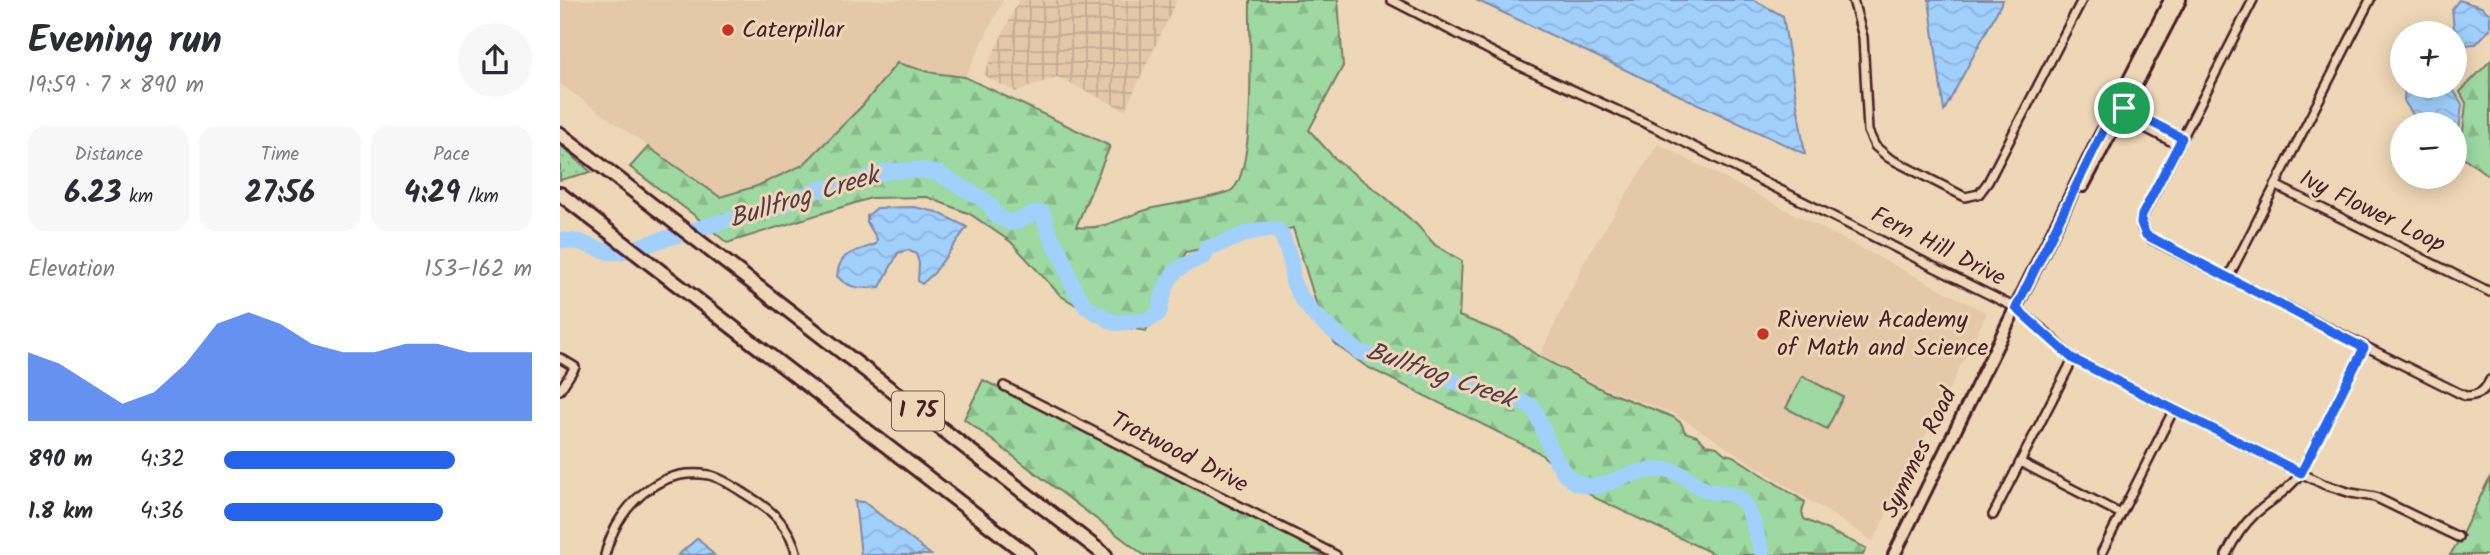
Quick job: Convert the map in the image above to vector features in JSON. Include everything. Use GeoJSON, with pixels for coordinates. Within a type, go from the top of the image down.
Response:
{"type":"FeatureCollection","features":[{"type":"Feature","properties":{"kind":"highway","name":"I 75"},"geometry":{"type":"LineString","coordinates":[[560,134],[1105,555]]}},
{"type":"Feature","properties":{"kind":"highway","name":"I 75"},"geometry":{"type":"LineString","coordinates":[[560,194],[1028,555]]}},
{"type":"Feature","properties":{"kind":"street","name":"Fern Hill Drive"},"geometry":{"type":"LineString","coordinates":[[1391,0],[1518,65],[1658,129],[2016,308],[2073,359],[2174,410],[2323,484],[2351,493],[2375,496],[2458,537]]}},
{"type":"Feature","properties":{"kind":"street"},"geometry":{"type":"LineString","coordinates":[[1853,0],[1863,37],[1868,131],[1875,146],[1889,158],[1965,197],[1979,194],[1988,182],[2082,0]]}},
{"type":"Feature","properties":{"kind":"street","name":"Symmes Road"},"geometry":{"type":"LineString","coordinates":[[1894,555],[2170,0]]}},
{"type":"Feature","properties":{"kind":"street","name":"Symmes Road"},"geometry":{"type":"LineString","coordinates":[[2118,109],[2180,0]]}},
{"type":"Feature","properties":{"kind":"street"},"geometry":{"type":"LineString","coordinates":[[2253,0],[2142,215],[2142,228],[2151,239],[2364,348],[2465,396],[2476,396],[2485,389],[2490,380]]}},
{"type":"Feature","properties":{"kind":"street","name":"Ivy Flower Loop"},"geometry":{"type":"LineString","coordinates":[[2228,278],[2370,0]]}},
{"type":"Feature","properties":{"kind":"street"},"geometry":{"type":"LineString","coordinates":[[2118,109],[2180,141]]}},
{"type":"Feature","properties":{"kind":"street","name":"Ivy Flower Loop"},"geometry":{"type":"LineString","coordinates":[[2275,185],[2490,292]]}},
{"type":"Feature","properties":{"kind":"street"},"geometry":{"type":"LineString","coordinates":[[2226,555],[2235,536],[2291,487],[2301,473],[2364,348]]}},
{"type":"Feature","properties":{"kind":"street"},"geometry":{"type":"LineString","coordinates":[[560,358],[575,367],[560,390]]}},
{"type":"Feature","properties":{"kind":"street"},"geometry":{"type":"LineString","coordinates":[[1993,515],[2073,359]]}},
{"type":"Feature","properties":{"kind":"street","name":"Trotwood Drive"},"geometry":{"type":"LineString","coordinates":[[1004,386],[1336,555]]}},
{"type":"Feature","properties":{"kind":"street"},"geometry":{"type":"LineString","coordinates":[[2102,552],[2174,410]]}},
{"type":"Feature","properties":{"kind":"street"},"geometry":{"type":"LineString","coordinates":[[2021,462],[2121,514]]}},
{"type":"Feature","properties":{"kind":"street"},"geometry":{"type":"LineString","coordinates":[[605,555],[615,527],[640,495],[666,477],[696,474],[711,475],[776,514],[794,543],[797,555]]}},
{"type":"Feature","properties":{"kind":"shaded area"},"geometry":{"type":"Polygon","coordinates":[[[560,0],[1003,0],[965,77],[933,73],[897,63],[864,105],[803,165],[757,186],[720,197],[560,84],[560,0]]]}},
{"type":"Feature","properties":{"kind":"shaded area"},"geometry":{"type":"Polygon","coordinates":[[[1019,0],[1177,0],[1125,110],[1057,77],[1016,92],[983,75],[1019,0]]]}},
{"type":"Feature","properties":{"kind":"shaded area","name":"Riverview Academy of Math and Science"},"geometry":{"type":"Polygon","coordinates":[[[1658,144],[1987,313],[1873,541],[1675,414],[1605,388],[1540,355],[1587,257],[1658,144]]]}},
{"type":"Feature","properties":{"kind":"green space"},"geometry":{"type":"Polygon","coordinates":[[[1250,0],[1338,0],[1343,66],[1309,130],[1336,160],[1385,197],[1435,245],[1462,261],[1459,316],[1512,337],[1538,356],[1603,390],[1673,417],[1681,423],[1685,432],[1697,436],[1706,445],[1717,447],[1725,454],[1733,456],[1805,502],[1802,512],[1804,519],[1866,548],[1863,555],[1716,555],[1593,497],[1538,452],[1367,367],[1335,344],[1317,306],[1293,228],[1186,252],[1146,331],[1123,327],[1098,318],[1061,296],[1011,242],[970,214],[927,197],[871,198],[727,243],[630,167],[648,147],[720,197],[757,186],[803,165],[863,105],[897,63],[933,73],[965,77],[1110,146],[1076,227],[1106,225],[1153,208],[1218,195],[1232,190],[1240,177],[1245,156],[1250,100],[1250,0]]]}},
{"type":"Feature","properties":{"kind":"green space"},"geometry":{"type":"Polygon","coordinates":[[[2490,61],[2490,177],[2467,160],[2467,112],[2463,98],[2467,98],[2467,85],[2490,61]]]}},
{"type":"Feature","properties":{"kind":"green space"},"geometry":{"type":"Polygon","coordinates":[[[560,145],[591,172],[560,180],[560,145]]]}},
{"type":"Feature","properties":{"kind":"green space"},"geometry":{"type":"Polygon","coordinates":[[[1802,376],[1843,397],[1827,429],[1786,408],[1802,376]]]}},
{"type":"Feature","properties":{"kind":"green space"},"geometry":{"type":"Polygon","coordinates":[[[983,380],[1326,555],[1144,555],[964,419],[983,380]]]}},
{"type":"Feature","properties":{"kind":"green space"},"geometry":{"type":"Polygon","coordinates":[[[2490,477],[2490,555],[2450,555],[2464,536],[2462,534],[2490,477]]]}},
{"type":"Feature","properties":{"kind":"water"},"geometry":{"type":"Polygon","coordinates":[[[1476,0],[1754,0],[1783,16],[1805,154],[1476,0]]]}},
{"type":"Feature","properties":{"kind":"water"},"geometry":{"type":"Polygon","coordinates":[[[1929,0],[2003,0],[1944,111],[1929,0]]]}},
{"type":"Feature","properties":{"kind":"water"},"geometry":{"type":"Polygon","coordinates":[[[2459,0],[2481,7],[2490,14],[2490,29],[2476,44],[2467,45],[2467,21],[2453,21],[2452,9],[2459,0]]]}},
{"type":"Feature","properties":{"kind":"water"},"geometry":{"type":"Polygon","coordinates":[[[2404,98],[2458,98],[2462,104],[2461,112],[2411,112],[2404,98]]]}},
{"type":"Feature","properties":{"kind":"water"},"geometry":{"type":"Polygon","coordinates":[[[914,207],[937,212],[967,227],[934,273],[922,284],[918,281],[919,263],[916,254],[908,250],[898,253],[880,287],[856,287],[837,276],[841,261],[845,257],[876,244],[877,239],[867,222],[867,216],[877,208],[914,207]]]}},
{"type":"Feature","properties":{"kind":"water"},"geometry":{"type":"Polygon","coordinates":[[[855,501],[864,502],[931,555],[861,555],[855,501]]]}},
{"type":"Feature","properties":{"kind":"water"},"geometry":{"type":"Polygon","coordinates":[[[698,538],[714,555],[678,555],[698,538]]]}},
{"type":"Feature","properties":{"kind":"waterway","name":"Bullfrog Creek"},"geometry":{"type":"LineString","coordinates":[[560,240],[579,242],[608,252],[621,252],[721,222],[765,212],[820,189],[858,183],[889,171],[923,170],[939,174],[983,199],[991,206],[996,216],[1011,223],[1031,214],[1043,213],[1049,234],[1062,257],[1073,287],[1086,307],[1115,323],[1149,320],[1159,313],[1171,277],[1183,266],[1203,257],[1207,248],[1249,233],[1277,230],[1283,237],[1291,262],[1293,282],[1302,299],[1315,316],[1359,352],[1533,407],[1556,459],[1568,477],[1575,482],[1592,486],[1636,473],[1670,470],[1706,490],[1736,496],[1748,510],[1763,555]]}},
{"type":"Feature","properties":{"kind":"place","name":"Caterpillar"},"geometry":{"type":"Point","coordinates":[728,30]}},
{"type":"Feature","properties":{"kind":"place","name":"Riverview Academy of Math and Science"},"geometry":{"type":"Point","coordinates":[1763,334]}},
{"type":"Feature","properties":{"kind":"route"},"geometry":{"type":"LineString","coordinates":[[2124,108],[2182,138],[2142,215],[2142,228],[2146,235],[2364,348],[2301,473],[2073,359],[2016,308],[2096,142],[2113,111],[2121,115],[2124,108]]}}]}
